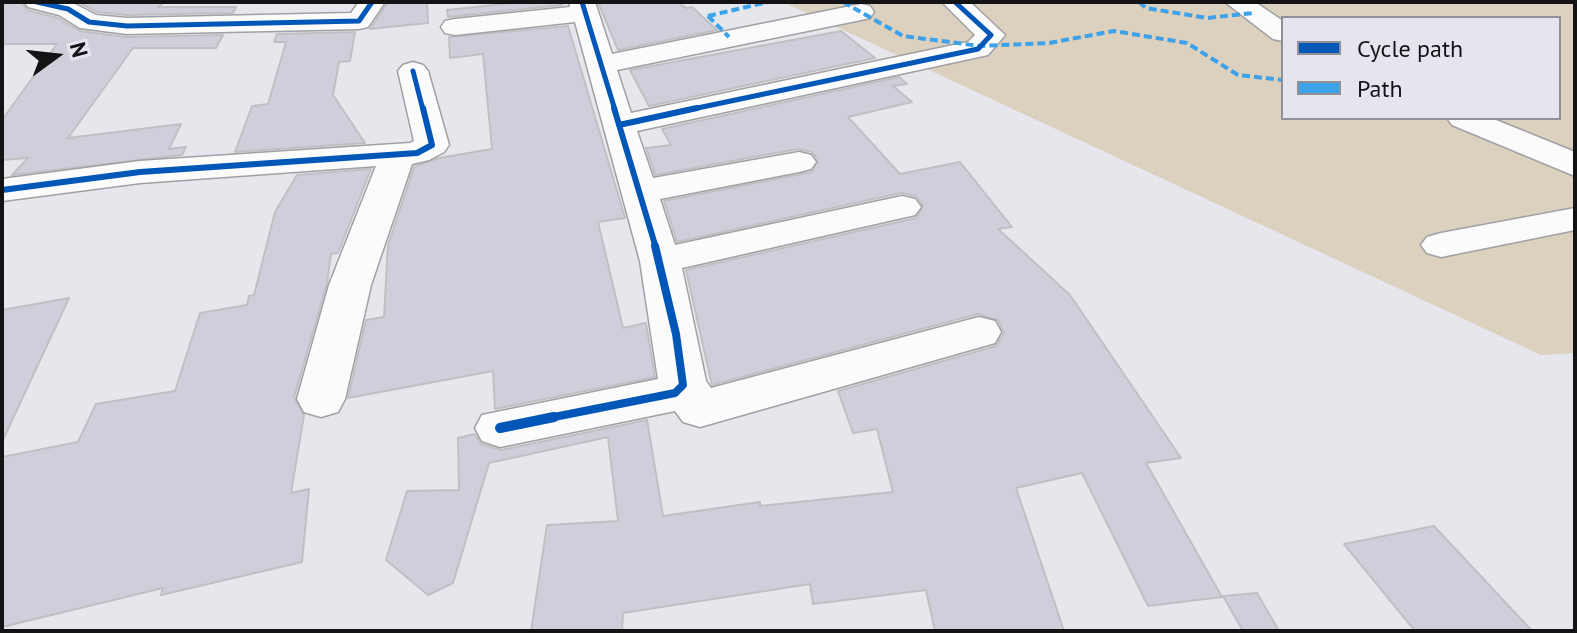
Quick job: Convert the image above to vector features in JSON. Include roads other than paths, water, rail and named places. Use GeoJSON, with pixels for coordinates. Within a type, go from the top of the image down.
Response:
{"type":"FeatureCollection","features":[{"type":"Feature","properties":{"kind":"street"},"geometry":{"type":"LineString","coordinates":[[37,2],[68,9],[89,22],[127,26],[359,21],[372,2]]}},
{"type":"Feature","properties":{"kind":"street"},"geometry":{"type":"LineString","coordinates":[[619,125],[978,49],[991,35],[955,2]]}},
{"type":"Feature","properties":{"kind":"street"},"geometry":{"type":"LineString","coordinates":[[1238,2],[1281,32]]}},
{"type":"Feature","properties":{"kind":"street"},"geometry":{"type":"LineString","coordinates":[[600,65],[849,5]]}},
{"type":"Feature","properties":{"kind":"street"},"geometry":{"type":"LineString","coordinates":[[455,27],[583,7],[660,261],[676,334],[683,385],[700,409],[979,332]]}},
{"type":"Feature","properties":{"kind":"street"},"geometry":{"type":"LineString","coordinates":[[2,190],[140,172],[417,153],[432,145],[413,71]]}},
{"type":"Feature","properties":{"kind":"street"},"geometry":{"type":"LineString","coordinates":[[1468,120],[1575,165]]}},
{"type":"Feature","properties":{"kind":"street"},"geometry":{"type":"LineString","coordinates":[[321,399],[350,285],[398,154]]}},
{"type":"Feature","properties":{"kind":"street"},"geometry":{"type":"LineString","coordinates":[[639,192],[799,162]]}},
{"type":"Feature","properties":{"kind":"street"},"geometry":{"type":"LineString","coordinates":[[660,261],[902,207]]}},
{"type":"Feature","properties":{"kind":"street"},"geometry":{"type":"LineString","coordinates":[[1441,245],[1575,219]]}},
{"type":"Feature","properties":{"kind":"street"},"geometry":{"type":"LineString","coordinates":[[500,428],[675,393],[683,385]]}}]}
